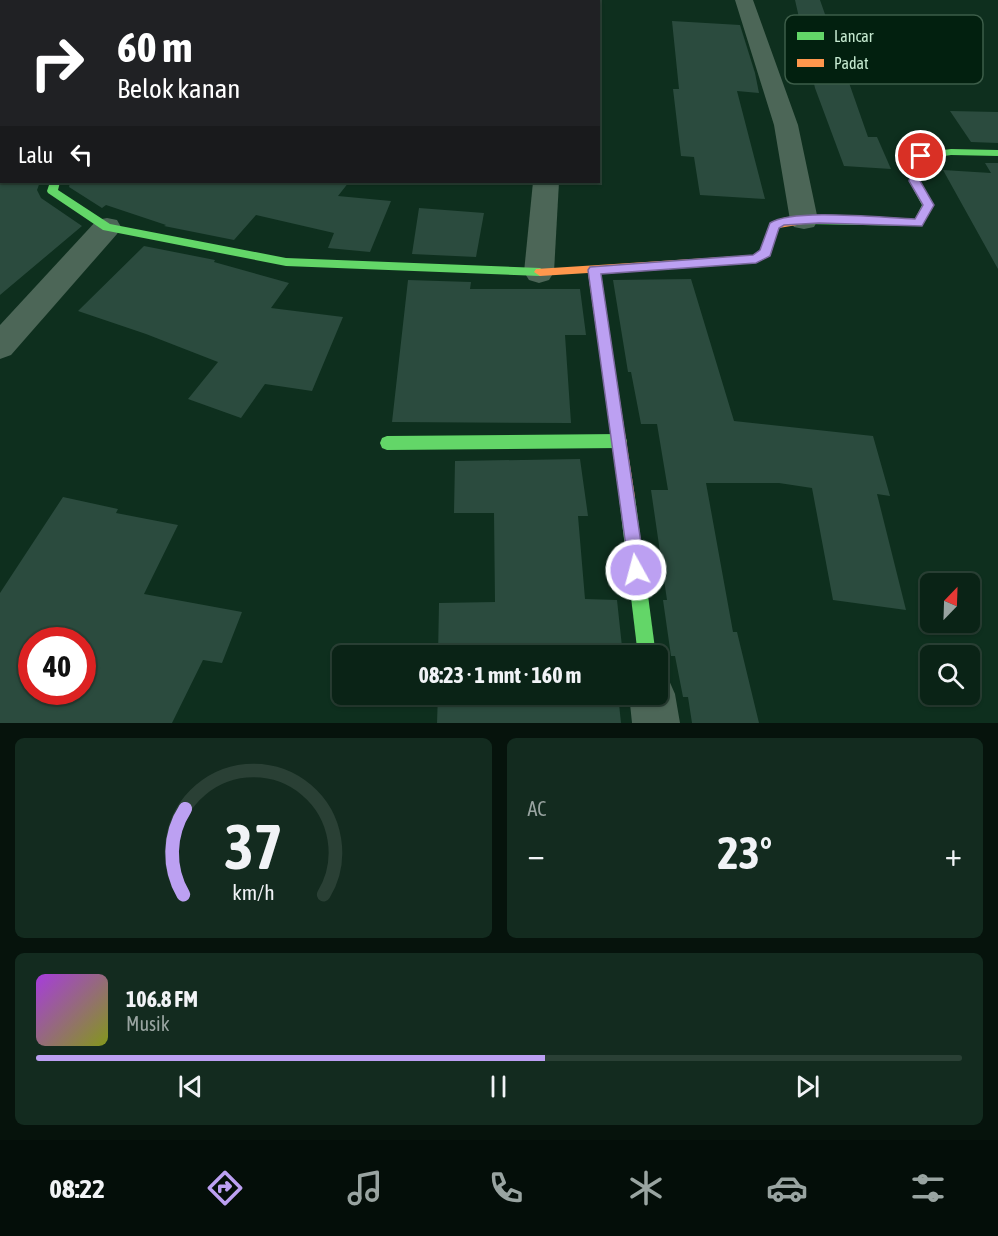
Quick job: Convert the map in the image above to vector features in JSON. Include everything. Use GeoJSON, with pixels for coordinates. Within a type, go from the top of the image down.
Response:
{"type":"FeatureCollection","features":[{"type":"Feature","properties":{"kind":"street"},"geometry":{"type":"LineString","coordinates":[[744,0],[786,125],[804,220]]}},
{"type":"Feature","properties":{"kind":"street"},"geometry":{"type":"LineString","coordinates":[[55,183],[52,191],[107,227],[286,262],[539,272],[756,259],[766,253],[774,226],[782,221],[918,223],[928,205],[914,181],[921,156],[951,152],[998,153]]}},
{"type":"Feature","properties":{"kind":"street"},"geometry":{"type":"LineString","coordinates":[[539,272],[546,183]]}},
{"type":"Feature","properties":{"kind":"street"},"geometry":{"type":"LineString","coordinates":[[5,333],[107,227]]}},
{"type":"Feature","properties":{"kind":"street"},"geometry":{"type":"LineString","coordinates":[[594,270],[620,441],[646,645]]}},
{"type":"Feature","properties":{"kind":"street"},"geometry":{"type":"LineString","coordinates":[[387,443],[620,441]]}},
{"type":"Feature","properties":{"kind":"street"},"geometry":{"type":"LineString","coordinates":[[654,705],[656,723]]}},
{"type":"Feature","properties":{"kind":"building"},"geometry":{"type":"Polygon","coordinates":[[[795,0],[820,0],[825,15],[798,15],[795,0]]]}},
{"type":"Feature","properties":{"kind":"building"},"geometry":{"type":"Polygon","coordinates":[[[672,21],[740,25],[759,93],[737,91],[765,199],[700,195],[694,157],[681,156],[673,89],[679,89],[672,21]]]}},
{"type":"Feature","properties":{"kind":"building"},"geometry":{"type":"Polygon","coordinates":[[[814,84],[849,84],[868,137],[877,137],[891,169],[844,166],[814,84]]]}},
{"type":"Feature","properties":{"kind":"building"},"geometry":{"type":"Polygon","coordinates":[[[950,111],[998,112],[998,143],[971,142],[950,111]]]}},
{"type":"Feature","properties":{"kind":"building"},"geometry":{"type":"Polygon","coordinates":[[[985,163],[998,163],[998,269],[943,170],[991,173],[985,163]]]}},
{"type":"Feature","properties":{"kind":"building"},"geometry":{"type":"Polygon","coordinates":[[[0,183],[40,183],[37,190],[41,198],[82,226],[0,295],[0,183]]]}},
{"type":"Feature","properties":{"kind":"building"},"geometry":{"type":"Polygon","coordinates":[[[70,183],[348,183],[338,196],[391,201],[370,252],[328,248],[334,233],[256,215],[234,240],[164,226],[166,225],[106,205],[102,208],[69,187],[70,183]]]}},
{"type":"Feature","properties":{"kind":"building"},"geometry":{"type":"Polygon","coordinates":[[[419,208],[484,213],[476,257],[412,254],[419,208]]]}},
{"type":"Feature","properties":{"kind":"building"},"geometry":{"type":"Polygon","coordinates":[[[144,246],[215,260],[214,262],[289,283],[271,308],[343,317],[312,391],[265,384],[241,418],[188,399],[218,362],[78,311],[144,246]]]}},
{"type":"Feature","properties":{"kind":"building"},"geometry":{"type":"Polygon","coordinates":[[[691,279],[734,421],[873,436],[890,496],[877,494],[906,610],[833,600],[812,488],[779,483],[706,483],[733,632],[737,632],[759,723],[692,723],[688,697],[683,697],[675,656],[671,656],[663,600],[667,600],[651,490],[668,490],[657,424],[641,424],[631,372],[628,372],[613,280],[691,279]]]}},
{"type":"Feature","properties":{"kind":"building"},"geometry":{"type":"Polygon","coordinates":[[[408,280],[471,282],[470,289],[580,289],[586,335],[565,335],[571,423],[392,422],[408,280]]]}},
{"type":"Feature","properties":{"kind":"building"},"geometry":{"type":"Polygon","coordinates":[[[580,459],[588,516],[578,516],[585,599],[617,600],[622,645],[438,645],[439,603],[495,602],[494,513],[454,513],[455,461],[580,459]]]}},
{"type":"Feature","properties":{"kind":"building"},"geometry":{"type":"Polygon","coordinates":[[[63,497],[118,509],[116,513],[178,525],[144,594],[242,612],[222,663],[203,660],[172,723],[0,723],[0,593],[63,497]]]}},
{"type":"Feature","properties":{"kind":"building"},"geometry":{"type":"Polygon","coordinates":[[[438,705],[619,705],[621,723],[437,723],[438,705]]]}},
{"type":"Feature","properties":{"kind":"traffic: fast"},"geometry":{"type":"LineString","coordinates":[[805,220],[918,223],[928,205],[914,181],[921,156],[951,152],[998,153]]}},
{"type":"Feature","properties":{"kind":"traffic: fast"},"geometry":{"type":"LineString","coordinates":[[55,183],[52,191],[107,227],[286,262],[540,272]]}},
{"type":"Feature","properties":{"kind":"traffic: fast"},"geometry":{"type":"LineString","coordinates":[[387,443],[620,441]]}},
{"type":"Feature","properties":{"kind":"traffic: fast"},"geometry":{"type":"LineString","coordinates":[[627,497],[646,645]]}},
{"type":"Feature","properties":{"kind":"traffic: slow"},"geometry":{"type":"LineString","coordinates":[[540,272],[756,259],[766,253],[774,226],[782,222],[805,220]]}},
{"type":"Feature","properties":{"kind":"traffic: slow"},"geometry":{"type":"LineString","coordinates":[[594,270],[627,497]]}},
{"type":"Feature","properties":{"kind":"route"},"geometry":{"type":"LineString","coordinates":[[636,570],[620,441],[594,270],[756,259],[766,253],[774,226],[782,221],[819,219],[918,223],[928,205],[914,181],[921,156]]}}]}
